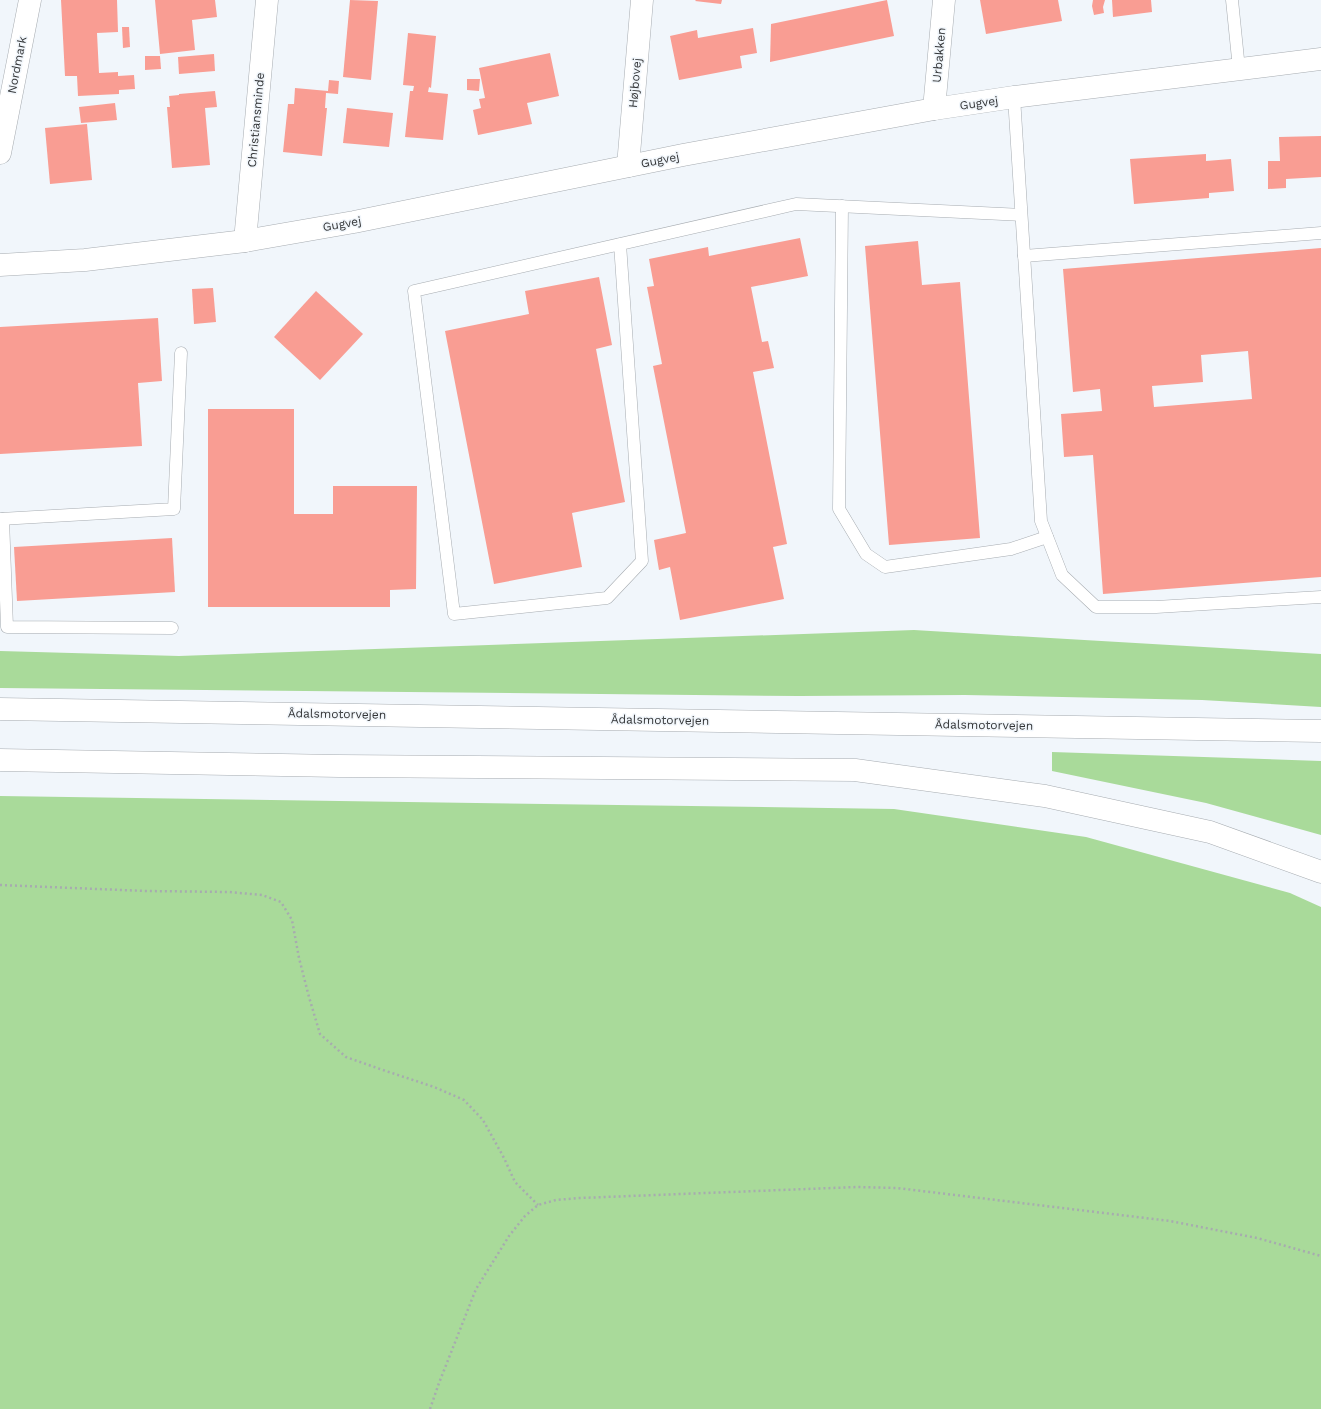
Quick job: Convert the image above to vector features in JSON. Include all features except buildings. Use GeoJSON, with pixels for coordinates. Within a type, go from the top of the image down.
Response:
{"type":"FeatureCollection","features":[{"type":"Feature","properties":{"kind":"main road","name":"Nordmark"},"geometry":{"type":"LineString","coordinates":[[0,153],[30,0]]}},
{"type":"Feature","properties":{"kind":"main road","name":"Christiansminde"},"geometry":{"type":"LineString","coordinates":[[245,241],[266,0]]}},
{"type":"Feature","properties":{"kind":"main road","name":"Højbovej"},"geometry":{"type":"LineString","coordinates":[[628,166],[642,0]]}},
{"type":"Feature","properties":{"kind":"main road","name":"Urbakken"},"geometry":{"type":"LineString","coordinates":[[934,109],[944,0]]}},
{"type":"Feature","properties":{"kind":"main road","name":"Gugvej"},"geometry":{"type":"LineString","coordinates":[[0,265],[85,260],[245,241],[354,222],[628,166],[934,109],[1014,97],[1321,59]]}},
{"type":"Feature","properties":{"kind":"main road","name":"Ådalsmotorvejen"},"geometry":{"type":"LineString","coordinates":[[0,709],[1321,731]]}},
{"type":"Feature","properties":{"kind":"main road"},"geometry":{"type":"LineString","coordinates":[[0,760],[339,766],[855,770],[1045,796],[1210,832],[1321,872]]}},
{"type":"Feature","properties":{"kind":"lane"},"geometry":{"type":"LineString","coordinates":[[1232,0],[1239,69]]}},
{"type":"Feature","properties":{"kind":"lane"},"geometry":{"type":"LineString","coordinates":[[1014,97],[1041,521],[1062,575],[1096,607],[1156,607],[1321,597]]}},
{"type":"Feature","properties":{"kind":"lane"},"geometry":{"type":"LineString","coordinates":[[620,244],[642,561],[607,598],[454,614],[414,291],[620,244],[796,204],[1021,215]]}},
{"type":"Feature","properties":{"kind":"lane"},"geometry":{"type":"LineString","coordinates":[[842,206],[839,509],[866,554],[885,567],[1011,549],[1047,537]]}},
{"type":"Feature","properties":{"kind":"lane"},"geometry":{"type":"LineString","coordinates":[[1024,256],[1321,233]]}},
{"type":"Feature","properties":{"kind":"lane"},"geometry":{"type":"LineString","coordinates":[[172,628],[6,627],[1,519],[174,509],[181,352]]}},
{"type":"Feature","properties":{"kind":"path"},"geometry":{"type":"LineString","coordinates":[[0,885],[146,891],[229,892],[262,895],[281,902],[292,920],[309,997],[320,1034],[346,1057],[434,1087],[464,1100],[482,1120],[504,1158],[515,1182],[538,1205]]}},
{"type":"Feature","properties":{"kind":"path"},"geometry":{"type":"LineString","coordinates":[[430,1409],[476,1289],[509,1236],[525,1216],[538,1205],[556,1200],[857,1187],[897,1188],[1170,1221],[1257,1238],[1321,1256]]}},
{"type":"Feature","properties":{"kind":"green space"},"geometry":{"type":"Polygon","coordinates":[[[914,630],[1321,654],[1321,707],[1202,700],[965,695],[799,696],[0,688],[0,651],[179,656],[914,630]]]}},
{"type":"Feature","properties":{"kind":"green space"},"geometry":{"type":"Polygon","coordinates":[[[1052,752],[1321,761],[1321,835],[1206,803],[1052,771],[1052,752]]]}},
{"type":"Feature","properties":{"kind":"green space"},"geometry":{"type":"Polygon","coordinates":[[[0,796],[894,809],[1086,837],[1290,893],[1321,907],[1321,1409],[0,1409],[0,796]]]}}]}
